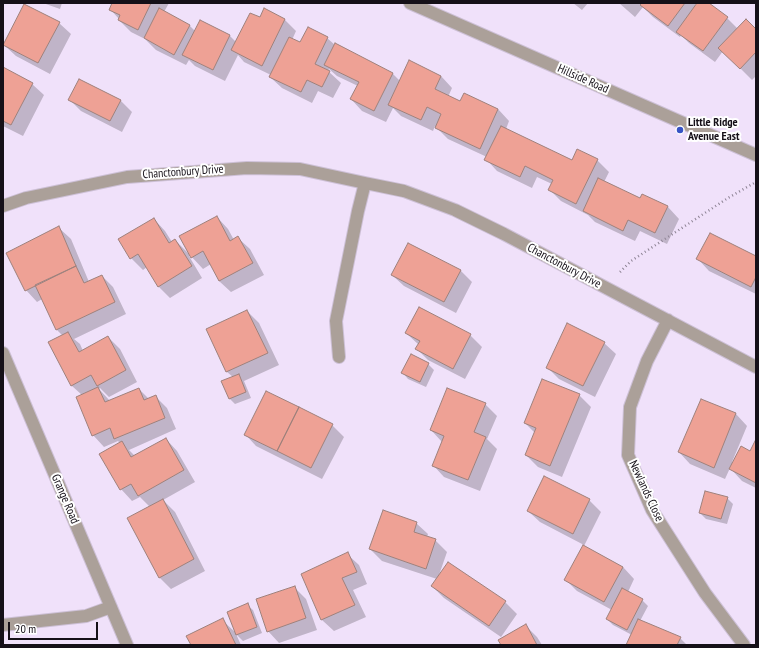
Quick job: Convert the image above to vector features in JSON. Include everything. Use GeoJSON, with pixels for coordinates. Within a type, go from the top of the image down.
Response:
{"type":"FeatureCollection","features":[{"type":"Feature","properties":{"kind":"street","name":"Hillside Road"},"geometry":{"type":"LineString","coordinates":[[410,3],[756,155]]}},
{"type":"Feature","properties":{"kind":"street","name":"Chanctonbury Drive"},"geometry":{"type":"LineString","coordinates":[[3,206],[26,198],[127,177],[247,168],[300,169],[404,191],[455,210],[504,234],[756,367]]}},
{"type":"Feature","properties":{"kind":"street"},"geometry":{"type":"LineString","coordinates":[[339,356],[336,321],[365,183]]}},
{"type":"Feature","properties":{"kind":"street","name":"Newlands Close"},"geometry":{"type":"LineString","coordinates":[[668,320],[647,361],[630,407],[628,455],[652,510],[705,593],[744,645]]}},
{"type":"Feature","properties":{"kind":"street","name":"Grange Road"},"geometry":{"type":"LineString","coordinates":[[3,353],[127,645]]}},
{"type":"Feature","properties":{"kind":"street"},"geometry":{"type":"LineString","coordinates":[[3,625],[86,616],[111,608]]}},
{"type":"Feature","properties":{"kind":"path"},"geometry":{"type":"LineString","coordinates":[[604,287],[631,261],[728,198],[756,182]]}},
{"type":"Feature","properties":{"kind":"building"},"geometry":{"type":"Polygon","coordinates":[[[112,3],[151,3],[138,30],[118,20],[120,15],[109,10],[112,3]]]}},
{"type":"Feature","properties":{"kind":"building"},"geometry":{"type":"Polygon","coordinates":[[[642,3],[685,3],[668,26],[640,5],[642,3]]]}},
{"type":"Feature","properties":{"kind":"building"},"geometry":{"type":"Polygon","coordinates":[[[697,3],[709,3],[728,17],[703,51],[676,32],[697,3]]]}},
{"type":"Feature","properties":{"kind":"building"},"geometry":{"type":"Polygon","coordinates":[[[24,4],[60,22],[38,63],[3,45],[24,4]]]}},
{"type":"Feature","properties":{"kind":"building"},"geometry":{"type":"Polygon","coordinates":[[[159,8],[190,25],[174,55],[144,38],[159,8]]]}},
{"type":"Feature","properties":{"kind":"building"},"geometry":{"type":"Polygon","coordinates":[[[264,8],[285,19],[262,66],[231,50],[250,13],[260,17],[264,8]]]}},
{"type":"Feature","properties":{"kind":"building"},"geometry":{"type":"Polygon","coordinates":[[[746,19],[756,29],[756,52],[740,69],[718,48],[746,19]]]}},
{"type":"Feature","properties":{"kind":"building"},"geometry":{"type":"Polygon","coordinates":[[[200,20],[230,35],[213,70],[182,55],[200,20]]]}},
{"type":"Feature","properties":{"kind":"building"},"geometry":{"type":"Polygon","coordinates":[[[308,27],[328,37],[315,64],[330,71],[322,87],[307,80],[301,92],[269,77],[289,37],[300,42],[308,27]]]}},
{"type":"Feature","properties":{"kind":"building"},"geometry":{"type":"Polygon","coordinates":[[[335,43],[393,73],[374,111],[350,99],[359,82],[324,65],[335,43]]]}},
{"type":"Feature","properties":{"kind":"building"},"geometry":{"type":"Polygon","coordinates":[[[409,60],[441,76],[435,89],[460,101],[464,93],[498,109],[480,149],[435,128],[441,114],[427,107],[421,120],[388,105],[409,60]]]}},
{"type":"Feature","properties":{"kind":"building"},"geometry":{"type":"Polygon","coordinates":[[[3,67],[33,83],[11,125],[3,121],[3,67]]]}},
{"type":"Feature","properties":{"kind":"building"},"geometry":{"type":"Polygon","coordinates":[[[79,79],[121,100],[110,121],[68,100],[79,79]]]}},
{"type":"Feature","properties":{"kind":"building"},"geometry":{"type":"Polygon","coordinates":[[[501,126],[572,160],[577,149],[598,159],[576,204],[548,190],[553,180],[525,166],[520,177],[484,160],[501,126]]]}},
{"type":"Feature","properties":{"kind":"building"},"geometry":{"type":"Polygon","coordinates":[[[598,178],[640,198],[642,194],[668,206],[655,233],[628,220],[623,231],[583,211],[598,178]]]}},
{"type":"Feature","properties":{"kind":"building"},"geometry":{"type":"Polygon","coordinates":[[[217,216],[230,241],[238,236],[253,263],[219,281],[203,251],[191,258],[179,236],[217,216]]]}},
{"type":"Feature","properties":{"kind":"building"},"geometry":{"type":"Polygon","coordinates":[[[154,218],[169,243],[175,239],[192,266],[158,287],[138,254],[130,259],[118,239],[154,218]]]}},
{"type":"Feature","properties":{"kind":"building"},"geometry":{"type":"Polygon","coordinates":[[[59,226],[76,266],[25,291],[6,253],[59,226]]]}},
{"type":"Feature","properties":{"kind":"building"},"geometry":{"type":"Polygon","coordinates":[[[710,233],[756,256],[756,277],[751,287],[696,259],[710,233]]]}},
{"type":"Feature","properties":{"kind":"building"},"geometry":{"type":"Polygon","coordinates":[[[408,243],[461,270],[444,302],[391,275],[408,243]]]}},
{"type":"Feature","properties":{"kind":"building"},"geometry":{"type":"Polygon","coordinates":[[[76,266],[84,283],[102,275],[115,302],[56,330],[35,285],[76,266]]]}},
{"type":"Feature","properties":{"kind":"building"},"geometry":{"type":"Polygon","coordinates":[[[419,307],[471,334],[453,369],[415,349],[420,341],[405,333],[419,307]]]}},
{"type":"Feature","properties":{"kind":"building"},"geometry":{"type":"Polygon","coordinates":[[[247,310],[268,353],[226,372],[206,329],[247,310]]]}},
{"type":"Feature","properties":{"kind":"building"},"geometry":{"type":"Polygon","coordinates":[[[567,323],[605,342],[583,386],[546,368],[567,323]]]}},
{"type":"Feature","properties":{"kind":"building"},"geometry":{"type":"Polygon","coordinates":[[[68,332],[79,352],[108,336],[126,370],[97,386],[91,375],[71,386],[48,342],[68,332]]]}},
{"type":"Feature","properties":{"kind":"building"},"geometry":{"type":"Polygon","coordinates":[[[411,354],[429,363],[420,382],[401,373],[411,354]]]}},
{"type":"Feature","properties":{"kind":"building"},"geometry":{"type":"Polygon","coordinates":[[[239,374],[246,392],[229,399],[221,381],[239,374]]]}},
{"type":"Feature","properties":{"kind":"building"},"geometry":{"type":"Polygon","coordinates":[[[542,379],[580,394],[550,466],[525,455],[536,428],[524,423],[542,379]]]}},
{"type":"Feature","properties":{"kind":"building"},"geometry":{"type":"Polygon","coordinates":[[[98,387],[105,402],[139,388],[144,400],[156,395],[165,418],[114,439],[110,428],[92,436],[76,397],[98,387]]]}},
{"type":"Feature","properties":{"kind":"building"},"geometry":{"type":"Polygon","coordinates":[[[447,388],[486,403],[474,432],[486,437],[468,480],[432,466],[444,436],[430,430],[447,388]]]}},
{"type":"Feature","properties":{"kind":"building"},"geometry":{"type":"Polygon","coordinates":[[[266,391],[299,407],[277,451],[244,435],[266,391]]]}},
{"type":"Feature","properties":{"kind":"building"},"geometry":{"type":"Polygon","coordinates":[[[701,399],[736,413],[714,468],[678,452],[701,399]]]}},
{"type":"Feature","properties":{"kind":"building"},"geometry":{"type":"Polygon","coordinates":[[[299,407],[333,424],[311,468],[277,451],[299,407]]]}},
{"type":"Feature","properties":{"kind":"building"},"geometry":{"type":"Polygon","coordinates":[[[166,438],[184,470],[138,496],[131,484],[120,490],[99,454],[122,441],[131,457],[166,438]]]}},
{"type":"Feature","properties":{"kind":"building"},"geometry":{"type":"Polygon","coordinates":[[[756,439],[756,483],[729,469],[741,446],[750,451],[756,439]]]}},
{"type":"Feature","properties":{"kind":"building"},"geometry":{"type":"Polygon","coordinates":[[[544,476],[590,499],[573,534],[527,511],[544,476]]]}},
{"type":"Feature","properties":{"kind":"building"},"geometry":{"type":"Polygon","coordinates":[[[705,491],[728,497],[721,519],[699,513],[705,491]]]}},
{"type":"Feature","properties":{"kind":"building"},"geometry":{"type":"Polygon","coordinates":[[[163,499],[194,559],[159,578],[127,518],[163,499]]]}},
{"type":"Feature","properties":{"kind":"building"},"geometry":{"type":"Polygon","coordinates":[[[383,510],[417,522],[414,532],[436,539],[426,569],[369,549],[383,510]]]}},
{"type":"Feature","properties":{"kind":"building"},"geometry":{"type":"Polygon","coordinates":[[[583,545],[623,567],[604,602],[564,580],[583,545]]]}},
{"type":"Feature","properties":{"kind":"building"},"geometry":{"type":"Polygon","coordinates":[[[348,552],[357,572],[342,578],[355,605],[321,620],[301,574],[348,552]]]}},
{"type":"Feature","properties":{"kind":"building"},"geometry":{"type":"Polygon","coordinates":[[[448,562],[506,601],[489,626],[431,586],[448,562]]]}},
{"type":"Feature","properties":{"kind":"building"},"geometry":{"type":"Polygon","coordinates":[[[295,586],[306,618],[267,632],[256,599],[295,586]]]}},
{"type":"Feature","properties":{"kind":"building"},"geometry":{"type":"Polygon","coordinates":[[[622,588],[643,599],[627,630],[606,619],[622,588]]]}},
{"type":"Feature","properties":{"kind":"building"},"geometry":{"type":"Polygon","coordinates":[[[248,603],[257,627],[236,635],[227,612],[248,603]]]}},
{"type":"Feature","properties":{"kind":"building"},"geometry":{"type":"Polygon","coordinates":[[[223,618],[236,645],[191,645],[186,636],[223,618]]]}},
{"type":"Feature","properties":{"kind":"building"},"geometry":{"type":"Polygon","coordinates":[[[638,619],[681,637],[677,645],[626,645],[638,619]]]}},
{"type":"Feature","properties":{"kind":"building"},"geometry":{"type":"Polygon","coordinates":[[[526,624],[537,645],[501,645],[498,640],[526,624]]]}},
{"type":"Feature","properties":{"kind":"place","name":"Little Ridge Avenue East"},"geometry":{"type":"Point","coordinates":[680,130]}}]}
